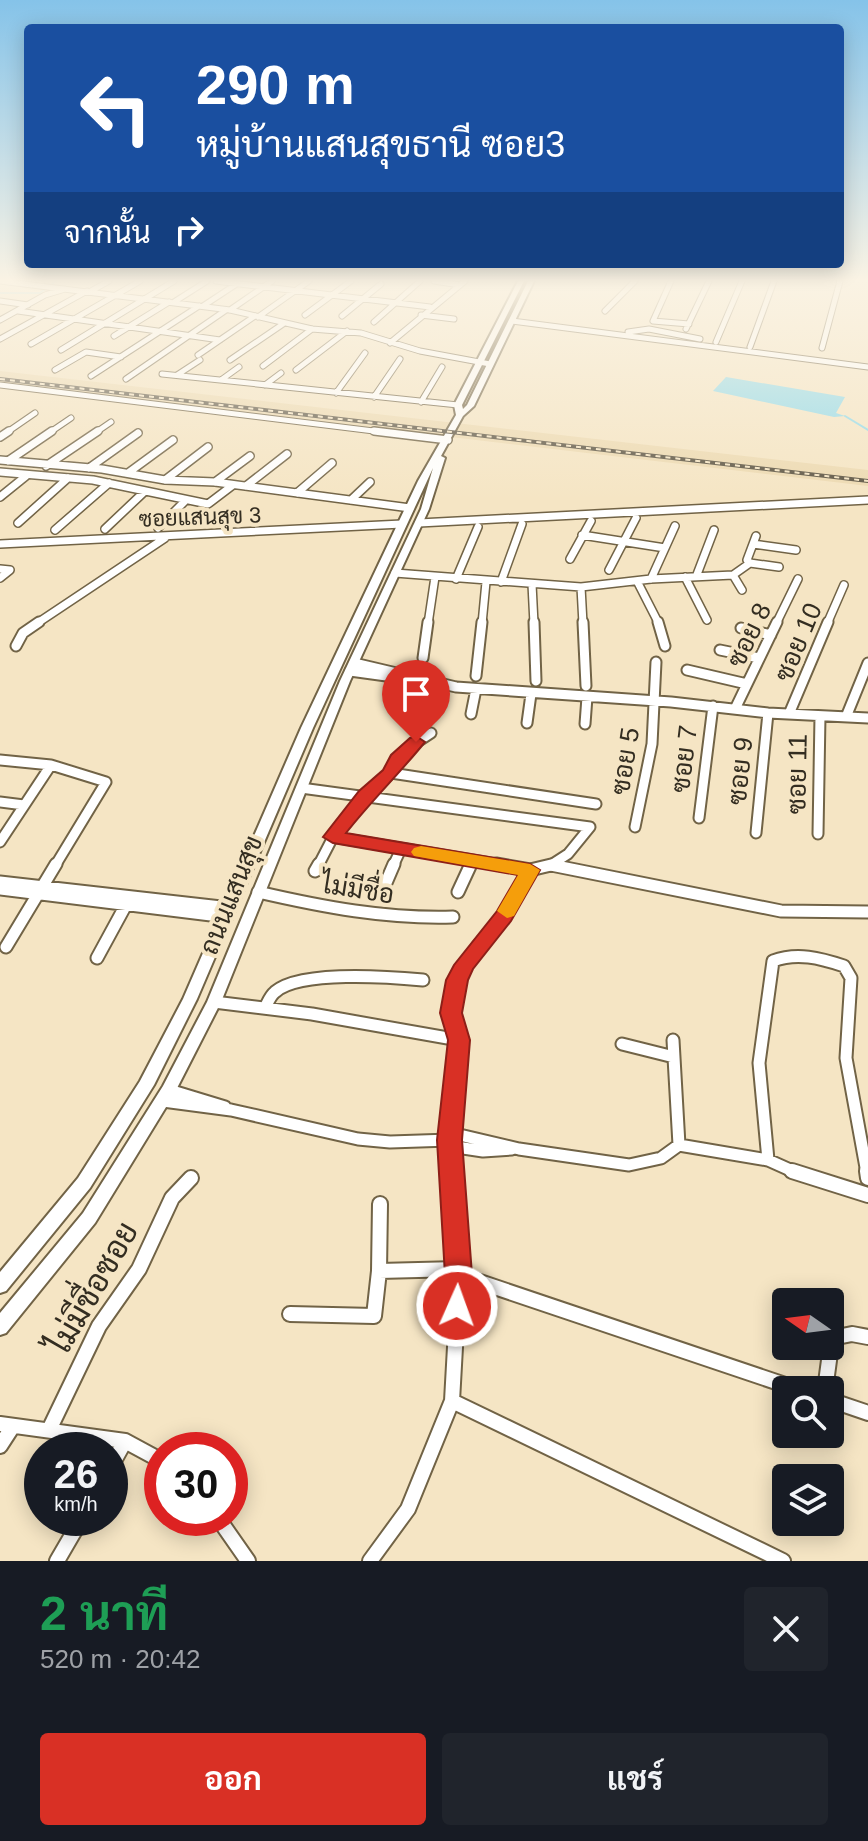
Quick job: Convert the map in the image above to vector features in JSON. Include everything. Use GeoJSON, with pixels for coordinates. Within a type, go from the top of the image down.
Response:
{"type":"FeatureCollection","features":[{"type":"Feature","properties":{"kind":"main road","name":"ถนนแสนสุข"},"geometry":{"type":"LineString","coordinates":[[0,1327],[89,1218],[166,1096],[214,1002],[352,667],[425,509],[446,443],[484,354]]}},
{"type":"Feature","properties":{"kind":"main road","name":"ถนนแสนสุข"},"geometry":{"type":"LineString","coordinates":[[459,410],[470,406],[495,354]]}},
{"type":"Feature","properties":{"kind":"main road","name":"ถนนแสนสุข"},"geometry":{"type":"LineString","coordinates":[[0,1285],[84,1183],[146,1085],[190,999],[277,797],[402,524],[446,443]]}},
{"type":"Feature","properties":{"kind":"main road"},"geometry":{"type":"LineString","coordinates":[[411,506],[425,509]]}},
{"type":"Feature","properties":{"kind":"main road"},"geometry":{"type":"LineString","coordinates":[[277,797],[301,788],[286,777]]}},
{"type":"Feature","properties":{"kind":"street"},"geometry":{"type":"LineString","coordinates":[[55,370],[83,354]]}},
{"type":"Feature","properties":{"kind":"street"},"geometry":{"type":"LineString","coordinates":[[99,354],[121,357]]}},
{"type":"Feature","properties":{"kind":"street"},"geometry":{"type":"LineString","coordinates":[[91,376],[126,354]]}},
{"type":"Feature","properties":{"kind":"street"},"geometry":{"type":"LineString","coordinates":[[126,379],[163,354]]}},
{"type":"Feature","properties":{"kind":"street"},"geometry":{"type":"LineString","coordinates":[[177,375],[204,354]]}},
{"type":"Feature","properties":{"kind":"street"},"geometry":{"type":"LineString","coordinates":[[230,360],[239,354]]}},
{"type":"Feature","properties":{"kind":"street"},"geometry":{"type":"LineString","coordinates":[[263,366],[279,354]]}},
{"type":"Feature","properties":{"kind":"street"},"geometry":{"type":"LineString","coordinates":[[296,370],[317,354]]}},
{"type":"Feature","properties":{"kind":"street"},"geometry":{"type":"LineString","coordinates":[[336,393],[364,354]]}},
{"type":"Feature","properties":{"kind":"street"},"geometry":{"type":"LineString","coordinates":[[438,354],[490,364]]}},
{"type":"Feature","properties":{"kind":"street"},"geometry":{"type":"LineString","coordinates":[[783,354],[868,364]]}},
{"type":"Feature","properties":{"kind":"street"},"geometry":{"type":"LineString","coordinates":[[832,354],[868,364]]}},
{"type":"Feature","properties":{"kind":"street"},"geometry":{"type":"LineString","coordinates":[[374,397],[400,359]]}},
{"type":"Feature","properties":{"kind":"street"},"geometry":{"type":"LineString","coordinates":[[221,380],[239,367]]}},
{"type":"Feature","properties":{"kind":"street"},"geometry":{"type":"LineString","coordinates":[[421,402],[442,367]]}},
{"type":"Feature","properties":{"kind":"street"},"geometry":{"type":"LineString","coordinates":[[265,385],[281,373]]}},
{"type":"Feature","properties":{"kind":"street"},"geometry":{"type":"LineString","coordinates":[[162,374],[421,402],[459,410]]}},
{"type":"Feature","properties":{"kind":"street"},"geometry":{"type":"LineString","coordinates":[[0,385],[446,443]]}},
{"type":"Feature","properties":{"kind":"street"},"geometry":{"type":"LineString","coordinates":[[0,437],[35,413]]}},
{"type":"Feature","properties":{"kind":"street"},"geometry":{"type":"LineString","coordinates":[[3,461],[71,418]]}},
{"type":"Feature","properties":{"kind":"street"},"geometry":{"type":"LineString","coordinates":[[46,466],[111,422]]}},
{"type":"Feature","properties":{"kind":"street"},"geometry":{"type":"LineString","coordinates":[[88,468],[138,433]]}},
{"type":"Feature","properties":{"kind":"street"},"geometry":{"type":"LineString","coordinates":[[128,473],[173,440]]}},
{"type":"Feature","properties":{"kind":"street"},"geometry":{"type":"LineString","coordinates":[[165,480],[208,447]]}},
{"type":"Feature","properties":{"kind":"street"},"geometry":{"type":"LineString","coordinates":[[246,486],[287,454]]}},
{"type":"Feature","properties":{"kind":"street"},"geometry":{"type":"LineString","coordinates":[[215,482],[250,456]]}},
{"type":"Feature","properties":{"kind":"street"},"geometry":{"type":"LineString","coordinates":[[3,461],[411,506]]}},
{"type":"Feature","properties":{"kind":"street"},"geometry":{"type":"LineString","coordinates":[[297,493],[332,463]]}},
{"type":"Feature","properties":{"kind":"street"},"geometry":{"type":"LineString","coordinates":[[0,472],[109,483],[184,502],[208,504],[233,485]]}},
{"type":"Feature","properties":{"kind":"street"},"geometry":{"type":"LineString","coordinates":[[0,497],[26,476]]}},
{"type":"Feature","properties":{"kind":"street"},"geometry":{"type":"LineString","coordinates":[[18,523],[68,478]]}},
{"type":"Feature","properties":{"kind":"street"},"geometry":{"type":"LineString","coordinates":[[354,500],[370,482]]}},
{"type":"Feature","properties":{"kind":"street"},"geometry":{"type":"LineString","coordinates":[[55,530],[109,483]]}},
{"type":"Feature","properties":{"kind":"street"},"geometry":{"type":"LineString","coordinates":[[105,529],[143,493]]}},
{"type":"Feature","properties":{"kind":"street"},"geometry":{"type":"LineString","coordinates":[[419,523],[867,500]]}},
{"type":"Feature","properties":{"kind":"street"},"geometry":{"type":"LineString","coordinates":[[158,528],[184,502]]}},
{"type":"Feature","properties":{"kind":"street"},"geometry":{"type":"LineString","coordinates":[[609,570],[636,518]]}},
{"type":"Feature","properties":{"kind":"street"},"geometry":{"type":"LineString","coordinates":[[570,559],[591,521]]}},
{"type":"Feature","properties":{"kind":"street","name":"ซอยแสนสุข 3"},"geometry":{"type":"LineString","coordinates":[[0,544],[402,524]]}},
{"type":"Feature","properties":{"kind":"street"},"geometry":{"type":"LineString","coordinates":[[501,582],[522,524]]}},
{"type":"Feature","properties":{"kind":"street"},"geometry":{"type":"LineString","coordinates":[[651,579],[675,526]]}},
{"type":"Feature","properties":{"kind":"street"},"geometry":{"type":"LineString","coordinates":[[456,579],[478,527]]}},
{"type":"Feature","properties":{"kind":"street"},"geometry":{"type":"LineString","coordinates":[[696,577],[714,530]]}},
{"type":"Feature","properties":{"kind":"street"},"geometry":{"type":"LineString","coordinates":[[582,535],[665,548]]}},
{"type":"Feature","properties":{"kind":"street"},"geometry":{"type":"LineString","coordinates":[[16,646],[23,633],[167,537]]}},
{"type":"Feature","properties":{"kind":"street"},"geometry":{"type":"LineString","coordinates":[[750,563],[747,560],[755,540],[796,550]]}},
{"type":"Feature","properties":{"kind":"street"},"geometry":{"type":"LineString","coordinates":[[395,573],[581,587],[651,579],[733,575],[750,563],[779,567]]}},
{"type":"Feature","properties":{"kind":"street"},"geometry":{"type":"LineString","coordinates":[[0,569],[10,570],[0,578]]}},
{"type":"Feature","properties":{"kind":"street"},"geometry":{"type":"LineString","coordinates":[[733,575],[742,590]]}},
{"type":"Feature","properties":{"kind":"street"},"geometry":{"type":"LineString","coordinates":[[423,658],[435,577]]}},
{"type":"Feature","properties":{"kind":"street"},"geometry":{"type":"LineString","coordinates":[[685,577],[707,620]]}},
{"type":"Feature","properties":{"kind":"street","name":"ซอย 8"},"geometry":{"type":"LineString","coordinates":[[735,709],[798,579]]}},
{"type":"Feature","properties":{"kind":"street"},"geometry":{"type":"LineString","coordinates":[[637,581],[663,633],[665,646]]}},
{"type":"Feature","properties":{"kind":"street"},"geometry":{"type":"LineString","coordinates":[[476,676],[486,582]]}},
{"type":"Feature","properties":{"kind":"street"},"geometry":{"type":"LineString","coordinates":[[532,584],[536,681]]}},
{"type":"Feature","properties":{"kind":"street","name":"ซอย 10"},"geometry":{"type":"LineString","coordinates":[[789,714],[844,585]]}},
{"type":"Feature","properties":{"kind":"street"},"geometry":{"type":"LineString","coordinates":[[581,587],[586,686]]}},
{"type":"Feature","properties":{"kind":"street"},"geometry":{"type":"LineString","coordinates":[[741,628],[771,635]]}},
{"type":"Feature","properties":{"kind":"street"},"geometry":{"type":"LineString","coordinates":[[720,650],[759,658]]}},
{"type":"Feature","properties":{"kind":"street","name":"ซอย 5"},"geometry":{"type":"LineString","coordinates":[[635,827],[652,744],[656,662]]}},
{"type":"Feature","properties":{"kind":"street"},"geometry":{"type":"LineString","coordinates":[[846,717],[868,663]]}},
{"type":"Feature","properties":{"kind":"street"},"geometry":{"type":"LineString","coordinates":[[352,667],[476,689],[868,718]]}},
{"type":"Feature","properties":{"kind":"street"},"geometry":{"type":"LineString","coordinates":[[687,670],[747,684]]}},
{"type":"Feature","properties":{"kind":"street"},"geometry":{"type":"LineString","coordinates":[[471,714],[476,689]]}},
{"type":"Feature","properties":{"kind":"street"},"geometry":{"type":"LineString","coordinates":[[527,723],[531,694]]}},
{"type":"Feature","properties":{"kind":"street"},"geometry":{"type":"LineString","coordinates":[[585,724],[587,697]]}},
{"type":"Feature","properties":{"kind":"street","name":"ซอย 7"},"geometry":{"type":"LineString","coordinates":[[699,818],[713,706]]}},
{"type":"Feature","properties":{"kind":"street","name":"ซอย 9"},"geometry":{"type":"LineString","coordinates":[[756,833],[768,713]]}},
{"type":"Feature","properties":{"kind":"street","name":"ซอย 11"},"geometry":{"type":"LineString","coordinates":[[818,834],[820,716]]}},
{"type":"Feature","properties":{"kind":"street"},"geometry":{"type":"LineString","coordinates":[[315,871],[333,837],[366,795],[391,773],[408,748],[431,733]]}},
{"type":"Feature","properties":{"kind":"street"},"geometry":{"type":"LineString","coordinates":[[0,760],[51,765],[106,782],[6,947]]}},
{"type":"Feature","properties":{"kind":"street"},"geometry":{"type":"LineString","coordinates":[[0,842],[51,765]]}},
{"type":"Feature","properties":{"kind":"street"},"geometry":{"type":"LineString","coordinates":[[391,773],[596,804]]}},
{"type":"Feature","properties":{"kind":"street"},"geometry":{"type":"LineString","coordinates":[[301,788],[590,827],[568,854],[551,865],[530,870],[333,837]]}},
{"type":"Feature","properties":{"kind":"street"},"geometry":{"type":"LineString","coordinates":[[0,802],[24,805]]}},
{"type":"Feature","properties":{"kind":"street"},"geometry":{"type":"LineString","coordinates":[[385,885],[401,849]]}},
{"type":"Feature","properties":{"kind":"street"},"geometry":{"type":"LineString","coordinates":[[458,892],[472,861]]}},
{"type":"Feature","properties":{"kind":"street"},"geometry":{"type":"LineString","coordinates":[[551,865],[781,911],[868,912]]}},
{"type":"Feature","properties":{"kind":"street"},"geometry":{"type":"LineString","coordinates":[[370,1561],[408,1509],[452,1401],[458,1272],[450,1140],[459,1040],[451,1013],[457,980],[478,946],[504,916],[530,870]]}},
{"type":"Feature","properties":{"kind":"street"},"geometry":{"type":"LineString","coordinates":[[0,882],[41,891]]}},
{"type":"Feature","properties":{"kind":"street"},"geometry":{"type":"LineString","coordinates":[[0,889],[228,912]]}},
{"type":"Feature","properties":{"kind":"street","name":"ไม่มีชื่อ"},"geometry":{"type":"LineString","coordinates":[[258,892],[383,918],[453,917]]}},
{"type":"Feature","properties":{"kind":"street"},"geometry":{"type":"LineString","coordinates":[[97,958],[128,901]]}},
{"type":"Feature","properties":{"kind":"street"},"geometry":{"type":"LineString","coordinates":[[768,1160],[759,1063],[773,961],[786,955],[828,961],[844,966],[851,978],[846,1058],[868,1178]]}},
{"type":"Feature","properties":{"kind":"street"},"geometry":{"type":"LineString","coordinates":[[265,1008],[278,990],[293,985],[368,975],[423,980]]}},
{"type":"Feature","properties":{"kind":"street"},"geometry":{"type":"LineString","coordinates":[[214,1002],[459,1040]]}},
{"type":"Feature","properties":{"kind":"street"},"geometry":{"type":"LineString","coordinates":[[673,1040],[679,1145]]}},
{"type":"Feature","properties":{"kind":"street"},"geometry":{"type":"LineString","coordinates":[[622,1044],[674,1057]]}},
{"type":"Feature","properties":{"kind":"street"},"geometry":{"type":"LineString","coordinates":[[166,1096],[358,1139],[390,1142],[450,1140],[483,1151],[519,1149],[629,1165],[661,1158],[679,1145],[768,1160],[807,1178],[868,1195]]}},
{"type":"Feature","properties":{"kind":"street","name":"ไม่มีชื่อซอย"},"geometry":{"type":"LineString","coordinates":[[49,1430],[99,1326],[139,1269],[172,1198],[191,1178]]}},
{"type":"Feature","properties":{"kind":"street"},"geometry":{"type":"LineString","coordinates":[[290,1314],[374,1316],[379,1271],[380,1204]]}},
{"type":"Feature","properties":{"kind":"street"},"geometry":{"type":"LineString","coordinates":[[379,1271],[458,1272],[772,1380]]}},
{"type":"Feature","properties":{"kind":"street"},"geometry":{"type":"LineString","coordinates":[[827,1376],[832,1338],[852,1334],[868,1337]]}},
{"type":"Feature","properties":{"kind":"street"},"geometry":{"type":"LineString","coordinates":[[452,1401],[783,1561]]}},
{"type":"Feature","properties":{"kind":"street"},"geometry":{"type":"LineString","coordinates":[[844,1405],[868,1413]]}},
{"type":"Feature","properties":{"kind":"street"},"geometry":{"type":"LineString","coordinates":[[0,1446],[7,1425],[63,1432]]}},
{"type":"Feature","properties":{"kind":"street"},"geometry":{"type":"LineString","coordinates":[[57,1561],[72,1536]]}},
{"type":"Feature","properties":{"kind":"street"},"geometry":{"type":"LineString","coordinates":[[231,1536],[248,1561]]}},
{"type":"Feature","properties":{"kind":"shaded area"},"geometry":{"type":"Polygon","coordinates":[[[0,371],[868,470],[868,486],[0,384],[0,371]]]}},
{"type":"Feature","properties":{"kind":"water"},"geometry":{"type":"Polygon","coordinates":[[[726,377],[845,397],[836,413],[845,416],[834,417],[713,391],[726,377]]]}},
{"type":"Feature","properties":{"kind":"waterway"},"geometry":{"type":"LineString","coordinates":[[845,416],[868,430]]}},
{"type":"Feature","properties":{"kind":"railway"},"geometry":{"type":"LineString","coordinates":[[0,379],[868,481]]}},
{"type":"Feature","properties":{"kind":"slow traffic"},"geometry":{"type":"LineString","coordinates":[[421,852],[530,870],[507,911]]}},
{"type":"Feature","properties":{"kind":"route"},"geometry":{"type":"LineString","coordinates":[[416,742],[398,759],[391,773],[366,795],[333,837],[530,870],[504,916],[465,965],[457,980],[451,1013],[459,1040],[450,1140],[459,1275],[457,1306]]}}]}
